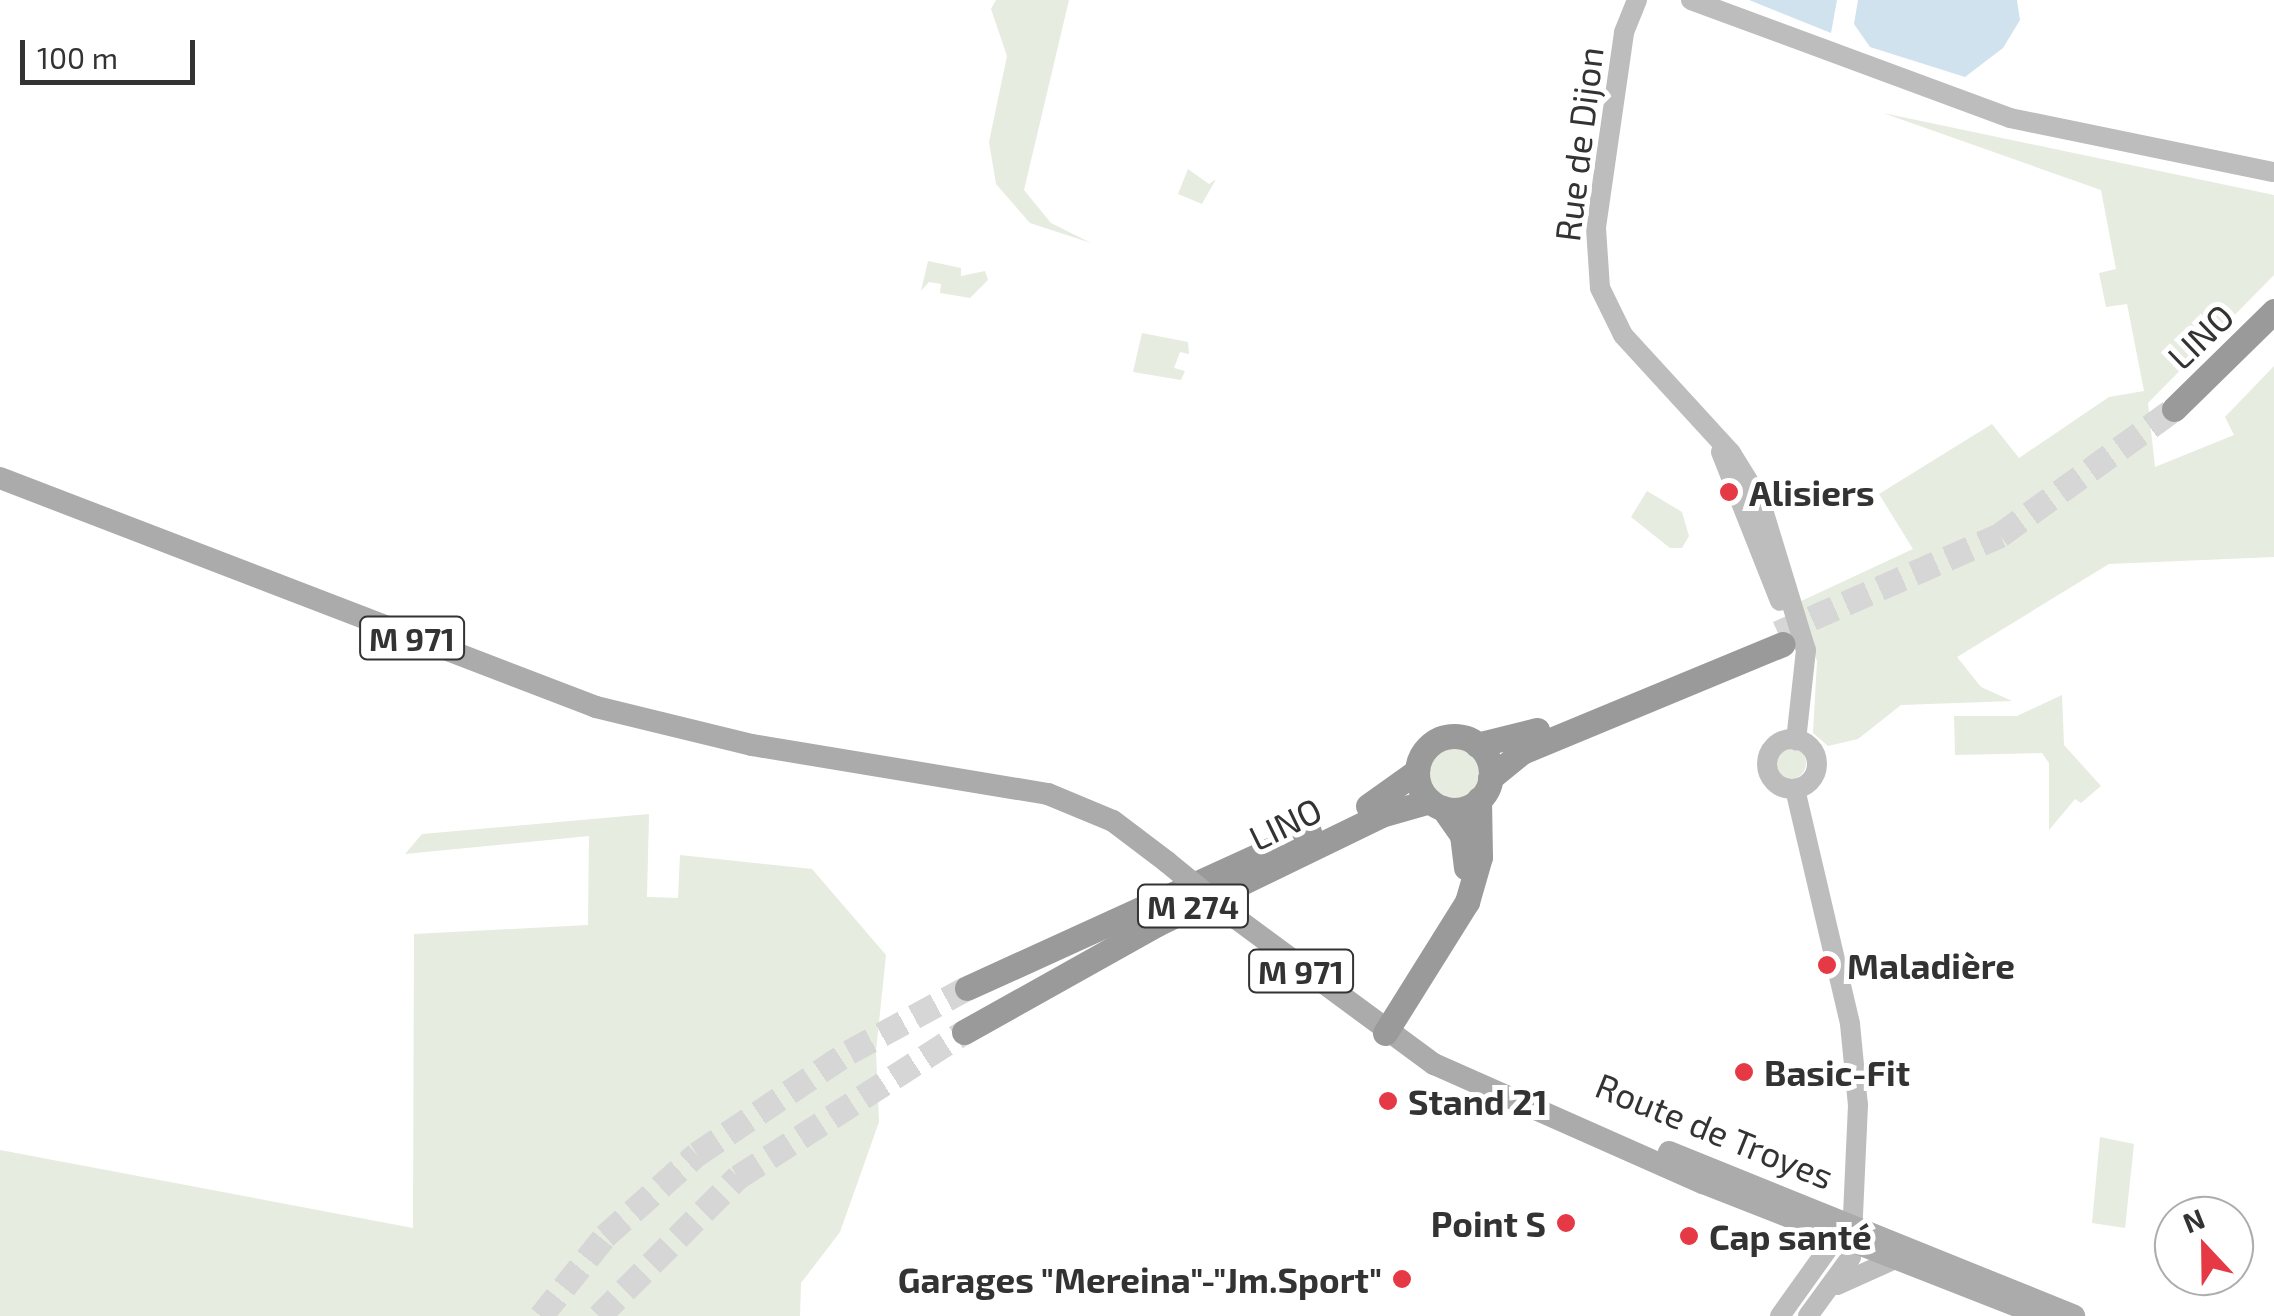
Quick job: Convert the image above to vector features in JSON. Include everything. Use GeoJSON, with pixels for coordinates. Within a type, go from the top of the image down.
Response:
{"type":"FeatureCollection","features":[{"type":"Feature","properties":{"kind":"highway","name":"LINO"},"geometry":{"type":"LineString","coordinates":[[2274,312],[2176,415],[2274,328]]}},
{"type":"Feature","properties":{"kind":"highway","name":"LINO"},"geometry":{"type":"LineString","coordinates":[[967,988],[1366,806],[1417,772],[1436,741],[1454,736],[1477,745],[1535,731],[1786,633]]}},
{"type":"Feature","properties":{"kind":"highway","name":"LINO"},"geometry":{"type":"LineString","coordinates":[[964,1032],[1169,918],[1382,815],[1436,805],[1484,788],[1522,752],[1786,633]]}},
{"type":"Feature","properties":{"kind":"highway"},"geometry":{"type":"LineString","coordinates":[[1385,1033],[1468,902],[1480,857],[1484,788],[1477,745]]}},
{"type":"Feature","properties":{"kind":"highway"},"geometry":{"type":"LineString","coordinates":[[1385,1033],[1394,1000],[1464,876],[1462,835],[1436,805],[1417,772]]}},
{"type":"Feature","properties":{"kind":"main road","name":"M 971"},"geometry":{"type":"LineString","coordinates":[[0,478],[596,708],[714,738],[1048,794],[1113,821],[1385,1033],[1434,1064],[1846,1230],[1894,1260],[2042,1316]]}},
{"type":"Feature","properties":{"kind":"main road","name":"Route de Troyes"},"geometry":{"type":"LineString","coordinates":[[1846,1230],[2074,1316]]}},
{"type":"Feature","properties":{"kind":"street","name":"Rue de Dijon"},"geometry":{"type":"LineString","coordinates":[[1637,0],[1624,33],[1597,220],[1598,277],[1622,334],[1715,436],[1786,633],[1808,669],[1796,740]]}},
{"type":"Feature","properties":{"kind":"street"},"geometry":{"type":"LineString","coordinates":[[1691,0],[2010,118],[2274,172]]}},
{"type":"Feature","properties":{"kind":"street","name":"Rue de Dijon"},"geometry":{"type":"LineString","coordinates":[[1795,789],[1814,777],[1817,763],[1796,740]]}},
{"type":"Feature","properties":{"kind":"street","name":"Rue de Dijon"},"geometry":{"type":"LineString","coordinates":[[1795,789],[1772,780],[1767,764],[1779,743],[1796,740]]}},
{"type":"Feature","properties":{"kind":"street","name":"Rue de Dijon"},"geometry":{"type":"LineString","coordinates":[[1795,789],[1850,1024],[1859,1143],[1846,1230]]}},
{"type":"Feature","properties":{"kind":"street"},"geometry":{"type":"LineString","coordinates":[[1814,1308],[1846,1230]]}},
{"type":"Feature","properties":{"kind":"street"},"geometry":{"type":"LineString","coordinates":[[1780,1316],[1846,1230]]}},
{"type":"Feature","properties":{"kind":"street"},"geometry":{"type":"LineString","coordinates":[[1814,1308],[1845,1278],[1894,1260]]}},
{"type":"Feature","properties":{"kind":"shaded area"},"geometry":{"type":"Polygon","coordinates":[[[996,0],[1069,0],[1024,190],[1051,223],[1091,243],[1030,223],[996,184],[989,142],[1007,56],[991,9],[996,0]]]}},
{"type":"Feature","properties":{"kind":"shaded area"},"geometry":{"type":"Polygon","coordinates":[[[1883,113],[2274,195],[2274,275],[2148,403],[2155,467],[2234,435],[2225,417],[2274,366],[2274,557],[2109,564],[1957,657],[1981,687],[2012,701],[1901,705],[1858,739],[1828,746],[1813,733],[1817,661],[1797,603],[1913,549],[1879,494],[1992,424],[2019,458],[2109,397],[2144,391],[2127,304],[2106,307],[2099,273],[2116,269],[2101,190],[1883,113]]]}},
{"type":"Feature","properties":{"kind":"shaded area"},"geometry":{"type":"Polygon","coordinates":[[[1188,169],[1209,184],[1216,179],[1202,204],[1178,194],[1188,169]]]}},
{"type":"Feature","properties":{"kind":"shaded area"},"geometry":{"type":"Polygon","coordinates":[[[928,261],[961,268],[961,276],[985,271],[988,280],[970,298],[940,293],[941,284],[929,282],[921,291],[928,261]]]}},
{"type":"Feature","properties":{"kind":"shaded area"},"geometry":{"type":"Polygon","coordinates":[[[1142,333],[1188,342],[1189,354],[1180,352],[1174,368],[1185,371],[1181,380],[1133,372],[1142,333]]]}},
{"type":"Feature","properties":{"kind":"shaded area"},"geometry":{"type":"Polygon","coordinates":[[[1647,491],[1682,512],[1689,536],[1682,548],[1670,548],[1631,517],[1647,491]]]}},
{"type":"Feature","properties":{"kind":"shaded area"},"geometry":{"type":"Polygon","coordinates":[[[2062,695],[2064,745],[2101,786],[2081,803],[2075,799],[2049,830],[2049,763],[2042,753],[1955,755],[1954,716],[2017,716],[2062,695]]]}},
{"type":"Feature","properties":{"kind":"shaded area"},"geometry":{"type":"Polygon","coordinates":[[[1453,744],[1473,753],[1482,773],[1473,793],[1453,802],[1433,793],[1424,773],[1433,753],[1453,744]]]}},
{"type":"Feature","properties":{"kind":"shaded area"},"geometry":{"type":"Polygon","coordinates":[[[1789,746],[1801,751],[1806,763],[1801,775],[1789,780],[1777,775],[1772,763],[1777,751],[1789,746]]]}},
{"type":"Feature","properties":{"kind":"shaded area"},"geometry":{"type":"Polygon","coordinates":[[[649,814],[647,897],[678,898],[680,855],[812,869],[886,955],[876,1051],[879,1122],[840,1232],[801,1283],[800,1316],[0,1316],[0,1150],[413,1228],[414,934],[588,925],[589,836],[405,854],[422,834],[649,814]]]}},
{"type":"Feature","properties":{"kind":"shaded area"},"geometry":{"type":"Polygon","coordinates":[[[2100,1137],[2134,1144],[2125,1228],[2092,1223],[2100,1137]]]}},
{"type":"Feature","properties":{"kind":"water"},"geometry":{"type":"Polygon","coordinates":[[[1749,0],[1837,0],[1831,33],[1749,0]]]}},
{"type":"Feature","properties":{"kind":"water"},"geometry":{"type":"Polygon","coordinates":[[[1858,0],[2017,0],[2020,20],[2003,48],[1965,77],[1870,47],[1854,24],[1858,0]]]}},
{"type":"Feature","properties":{"kind":"tunnel"},"geometry":{"type":"LineString","coordinates":[[1778,633],[2000,535],[2174,409]]}},
{"type":"Feature","properties":{"kind":"tunnel"},"geometry":{"type":"LineString","coordinates":[[541,1316],[605,1236],[697,1154],[849,1052],[967,988]]}},
{"type":"Feature","properties":{"kind":"tunnel"},"geometry":{"type":"LineString","coordinates":[[599,1316],[738,1177],[964,1032]]}},
{"type":"Feature","properties":{"kind":"place","name":"Alisiers"},"geometry":{"type":"Point","coordinates":[1729,492]}},
{"type":"Feature","properties":{"kind":"place","name":"Maladière"},"geometry":{"type":"Point","coordinates":[1827,965]}},
{"type":"Feature","properties":{"kind":"place","name":"Basic-Fit"},"geometry":{"type":"Point","coordinates":[1744,1072]}},
{"type":"Feature","properties":{"kind":"place","name":"Stand 21"},"geometry":{"type":"Point","coordinates":[1388,1101]}},
{"type":"Feature","properties":{"kind":"place","name":"Point S"},"geometry":{"type":"Point","coordinates":[1566,1223]}},
{"type":"Feature","properties":{"kind":"place","name":"Cap santé"},"geometry":{"type":"Point","coordinates":[1689,1236]}},
{"type":"Feature","properties":{"kind":"place","name":"Garages \"Mereina\"-\"Jm.Sport\""},"geometry":{"type":"Point","coordinates":[1402,1279]}}]}
